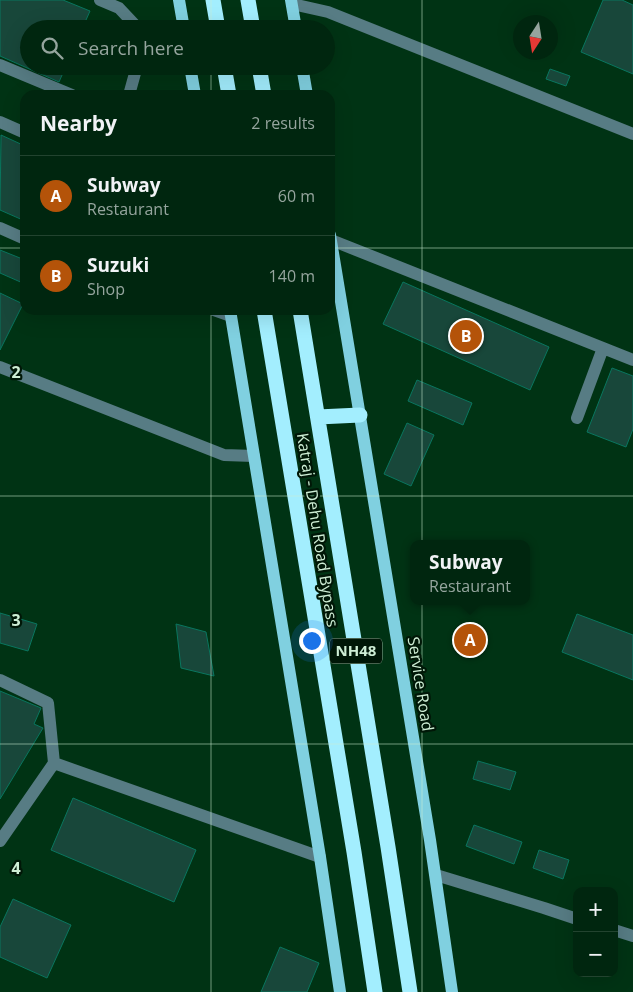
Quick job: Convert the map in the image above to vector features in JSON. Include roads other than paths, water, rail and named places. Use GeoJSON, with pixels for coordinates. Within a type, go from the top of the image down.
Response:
{"type":"FeatureCollection","features":[{"type":"Feature","properties":{"kind":"highway"},"geometry":{"type":"LineString","coordinates":[[213,0],[216,20]]}},
{"type":"Feature","properties":{"kind":"highway"},"geometry":{"type":"LineString","coordinates":[[248,0],[251,20]]}},
{"type":"Feature","properties":{"kind":"highway"},"geometry":{"type":"LineString","coordinates":[[226,75],[228,90]]}},
{"type":"Feature","properties":{"kind":"highway"},"geometry":{"type":"LineString","coordinates":[[261,75],[263,90]]}},
{"type":"Feature","properties":{"kind":"highway","name":"Katraj - Dehu Road Bypass"},"geometry":{"type":"LineString","coordinates":[[265,315],[354,852],[375,992]]}},
{"type":"Feature","properties":{"kind":"highway","name":"Katraj - Dehu Road Bypass"},"geometry":{"type":"LineString","coordinates":[[301,315],[410,992]]}},
{"type":"Feature","properties":{"kind":"highway"},"geometry":{"type":"LineString","coordinates":[[318,417],[360,415]]}},
{"type":"Feature","properties":{"kind":"main road"},"geometry":{"type":"LineString","coordinates":[[179,0],[182,20]]}},
{"type":"Feature","properties":{"kind":"main road"},"geometry":{"type":"LineString","coordinates":[[292,2],[295,20]]}},
{"type":"Feature","properties":{"kind":"main road"},"geometry":{"type":"LineString","coordinates":[[192,75],[194,90]]}},
{"type":"Feature","properties":{"kind":"main road"},"geometry":{"type":"LineString","coordinates":[[304,75],[306,90]]}},
{"type":"Feature","properties":{"kind":"main road","name":"Service Road"},"geometry":{"type":"LineString","coordinates":[[335,267],[436,875],[452,992]]}},
{"type":"Feature","properties":{"kind":"main road"},"geometry":{"type":"LineString","coordinates":[[230,315],[320,857],[340,992]]}},
{"type":"Feature","properties":{"kind":"street"},"geometry":{"type":"LineString","coordinates":[[100,0],[119,8],[130,20]]}},
{"type":"Feature","properties":{"kind":"street"},"geometry":{"type":"LineString","coordinates":[[292,2],[328,12],[633,134]]}},
{"type":"Feature","properties":{"kind":"street"},"geometry":{"type":"LineString","coordinates":[[0,65],[20,73]]}},
{"type":"Feature","properties":{"kind":"street"},"geometry":{"type":"LineString","coordinates":[[24,75],[60,90]]}},
{"type":"Feature","properties":{"kind":"street"},"geometry":{"type":"LineString","coordinates":[[130,90],[135,75]]}},
{"type":"Feature","properties":{"kind":"street"},"geometry":{"type":"LineString","coordinates":[[0,122],[20,131]]}},
{"type":"Feature","properties":{"kind":"street"},"geometry":{"type":"LineString","coordinates":[[0,228],[20,236]]}},
{"type":"Feature","properties":{"kind":"street"},"geometry":{"type":"LineString","coordinates":[[335,239],[633,360]]}},
{"type":"Feature","properties":{"kind":"street"},"geometry":{"type":"LineString","coordinates":[[576,418],[603,348]]}},
{"type":"Feature","properties":{"kind":"street"},"geometry":{"type":"LineString","coordinates":[[0,368],[224,455],[254,456]]}},
{"type":"Feature","properties":{"kind":"street"},"geometry":{"type":"LineString","coordinates":[[0,680],[48,703],[54,763],[0,841]]}},
{"type":"Feature","properties":{"kind":"street"},"geometry":{"type":"LineString","coordinates":[[54,763],[320,857]]}},
{"type":"Feature","properties":{"kind":"street"},"geometry":{"type":"LineString","coordinates":[[436,875],[573,918]]}},
{"type":"Feature","properties":{"kind":"street"},"geometry":{"type":"LineString","coordinates":[[618,931],[633,936]]}},
{"type":"Feature","properties":{"kind":"place","name":"Suzuki"},"geometry":{"type":"Point","coordinates":[466,336]}},
{"type":"Feature","properties":{"kind":"place","name":"Subway"},"geometry":{"type":"Point","coordinates":[470,640]}}]}
